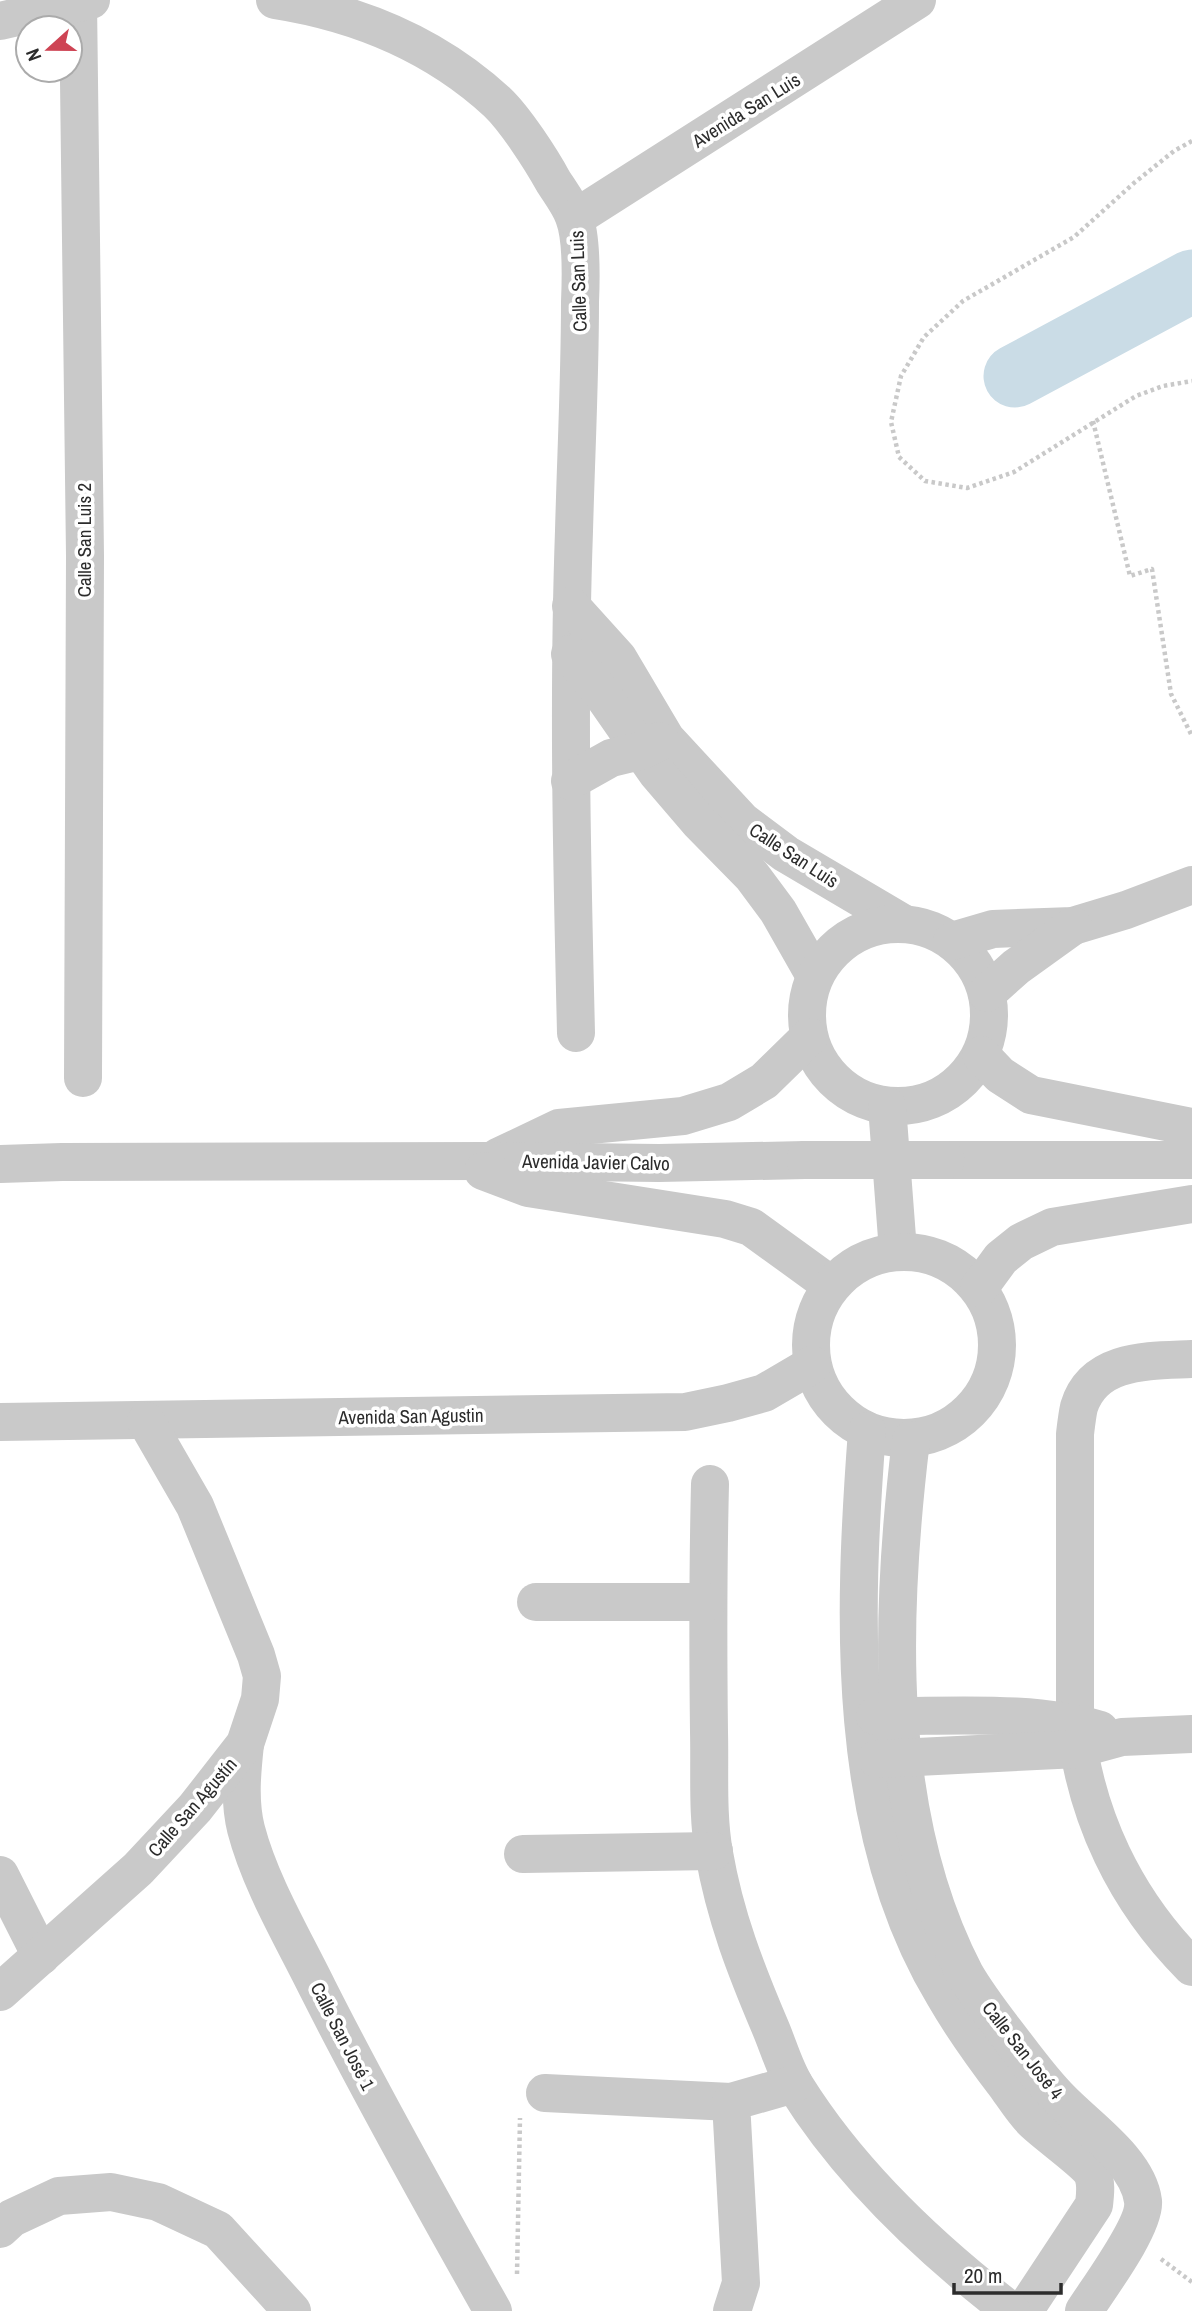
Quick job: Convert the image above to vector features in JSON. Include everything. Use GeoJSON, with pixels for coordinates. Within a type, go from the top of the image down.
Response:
{"type":"FeatureCollection","features":[{"type":"Feature","properties":{"kind":"street","name":"Calle San Luis"},"geometry":{"type":"LineString","coordinates":[[275,0],[321,3],[397,35],[444,61],[499,103],[542,161],[575,219],[581,264],[570,654],[576,1033]]}},
{"type":"Feature","properties":{"kind":"street","name":"Avenida San Luis"},"geometry":{"type":"LineString","coordinates":[[575,219],[917,0]]}},
{"type":"Feature","properties":{"kind":"street"},"geometry":{"type":"LineString","coordinates":[[0,22],[85,1]]}},
{"type":"Feature","properties":{"kind":"street","name":"Calle San Luis 2"},"geometry":{"type":"LineString","coordinates":[[83,1078],[85,1]]}},
{"type":"Feature","properties":{"kind":"street","name":"Calle San Luis"},"geometry":{"type":"LineString","coordinates":[[571,606],[618,658],[653,745],[699,822],[752,876],[778,911],[815,976]]}},
{"type":"Feature","properties":{"kind":"street","name":"Calle San Luis"},"geometry":{"type":"LineString","coordinates":[[570,654],[597,687],[653,745],[742,821],[786,854],[903,923]]}},
{"type":"Feature","properties":{"kind":"street"},"geometry":{"type":"LineString","coordinates":[[570,781],[611,758],[653,745]]}},
{"type":"Feature","properties":{"kind":"street"},"geometry":{"type":"LineString","coordinates":[[952,940],[993,929],[1073,926],[1126,910],[1192,885]]}},
{"type":"Feature","properties":{"kind":"street"},"geometry":{"type":"LineString","coordinates":[[903,923],[937,931],[952,940],[980,973],[987,993],[989,1024],[981,1055],[965,1078],[943,1095],[916,1106],[887,1106],[852,1095],[825,1070],[809,1037],[807,1006],[815,976],[829,953],[851,936],[876,925],[903,923]]}},
{"type":"Feature","properties":{"kind":"street"},"geometry":{"type":"LineString","coordinates":[[987,993],[1073,926]]}},
{"type":"Feature","properties":{"kind":"street"},"geometry":{"type":"LineString","coordinates":[[474,1161],[559,1128],[683,1116],[729,1102],[764,1081],[809,1037]]}},
{"type":"Feature","properties":{"kind":"street"},"geometry":{"type":"LineString","coordinates":[[981,1055],[1000,1075],[1031,1095],[1192,1127]]}},
{"type":"Feature","properties":{"kind":"street"},"geometry":{"type":"LineString","coordinates":[[887,1106],[898,1251]]}},
{"type":"Feature","properties":{"kind":"street","name":"Avenida Javier Calvo"},"geometry":{"type":"LineString","coordinates":[[0,1164],[1192,1160]]}},
{"type":"Feature","properties":{"kind":"street"},"geometry":{"type":"LineString","coordinates":[[474,1161],[528,1188],[725,1219],[751,1227],[831,1285]]}},
{"type":"Feature","properties":{"kind":"street"},"geometry":{"type":"LineString","coordinates":[[979,1288],[1001,1258],[1021,1242],[1052,1227],[1192,1204]]}},
{"type":"Feature","properties":{"kind":"street"},"geometry":{"type":"LineString","coordinates":[[898,1251],[929,1254],[956,1267],[979,1288],[996,1325],[996,1366],[979,1403],[948,1429],[911,1440],[887,1438],[867,1431],[841,1415],[823,1392],[812,1365],[813,1323],[831,1285],[850,1268],[873,1256],[898,1251]]}},
{"type":"Feature","properties":{"kind":"street"},"geometry":{"type":"LineString","coordinates":[[1192,1359],[1150,1361],[1114,1367],[1093,1382],[1080,1405],[1074,1434],[1077,1736],[1091,1804],[1102,1836],[1127,1887],[1176,1952],[1192,1968]]}},
{"type":"Feature","properties":{"kind":"street","name":"Avenida San Agustin"},"geometry":{"type":"LineString","coordinates":[[0,1422],[685,1412],[728,1404],[764,1393],[812,1365]]}},
{"type":"Feature","properties":{"kind":"street","name":"Calle San Agustín"},"geometry":{"type":"LineString","coordinates":[[0,1992],[138,1869],[195,1808],[245,1744],[260,1699],[262,1676],[256,1655],[195,1506],[146,1421]]}},
{"type":"Feature","properties":{"kind":"street"},"geometry":{"type":"LineString","coordinates":[[867,1431],[859,1574],[882,1716],[886,1758],[1077,1736],[1192,1734]]}},
{"type":"Feature","properties":{"kind":"street"},"geometry":{"type":"LineString","coordinates":[[882,1716],[898,1647],[898,1578],[911,1440]]}},
{"type":"Feature","properties":{"kind":"street"},"geometry":{"type":"LineString","coordinates":[[710,1483],[707,1602],[710,1807],[714,1851],[739,1952],[794,2084],[827,2133],[879,2193],[971,2281],[1011,2311]]}},
{"type":"Feature","properties":{"kind":"street"},"geometry":{"type":"LineString","coordinates":[[536,1602],[707,1602]]}},
{"type":"Feature","properties":{"kind":"street"},"geometry":{"type":"LineString","coordinates":[[882,1716],[1002,1717],[1077,1736]]}},
{"type":"Feature","properties":{"kind":"street","name":"Calle San José 1"},"geometry":{"type":"LineString","coordinates":[[245,1744],[241,1786],[246,1827],[258,1863],[284,1922],[415,2175],[493,2311]]}},
{"type":"Feature","properties":{"kind":"street","name":"Calle San José 4"},"geometry":{"type":"LineString","coordinates":[[886,1758],[874,1805],[883,1852],[902,1911],[929,1970],[973,2043],[1032,2120],[1092,2172],[1096,2188],[1094,2205],[1024,2311]]}},
{"type":"Feature","properties":{"kind":"street","name":"Calle San José 4"},"geometry":{"type":"LineString","coordinates":[[886,1758],[918,1847],[935,1905],[966,1975],[1003,2028],[1060,2099],[1103,2138],[1133,2174],[1144,2202],[1133,2237],[1084,2311]]}},
{"type":"Feature","properties":{"kind":"street"},"geometry":{"type":"LineString","coordinates":[[523,1854],[714,1851]]}},
{"type":"Feature","properties":{"kind":"street"},"geometry":{"type":"LineString","coordinates":[[0,1875],[40,1956]]}},
{"type":"Feature","properties":{"kind":"street"},"geometry":{"type":"LineString","coordinates":[[545,2092],[731,2102],[794,2084]]}},
{"type":"Feature","properties":{"kind":"street"},"geometry":{"type":"LineString","coordinates":[[731,2102],[741,2283],[732,2311]]}},
{"type":"Feature","properties":{"kind":"street"},"geometry":{"type":"LineString","coordinates":[[0,2229],[12,2218],[59,2196],[111,2192],[158,2202],[218,2230],[292,2311]]}},
{"type":"Feature","properties":{"kind":"path"},"geometry":{"type":"LineString","coordinates":[[1192,141],[1174,151],[1144,175],[1074,237],[963,301],[924,337],[901,376],[891,422],[900,457],[925,481],[967,488],[1014,472],[1136,396],[1163,386],[1192,381]]}},
{"type":"Feature","properties":{"kind":"path"},"geometry":{"type":"LineString","coordinates":[[1093,421],[1130,576],[1152,569],[1171,694],[1192,736]]}},
{"type":"Feature","properties":{"kind":"path"},"geometry":{"type":"LineString","coordinates":[[517,2275],[520,2115],[522,2106],[528,2099],[545,2092]]}},
{"type":"Feature","properties":{"kind":"waterway"},"geometry":{"type":"LineString","coordinates":[[1015,376],[1192,281]]}}]}
